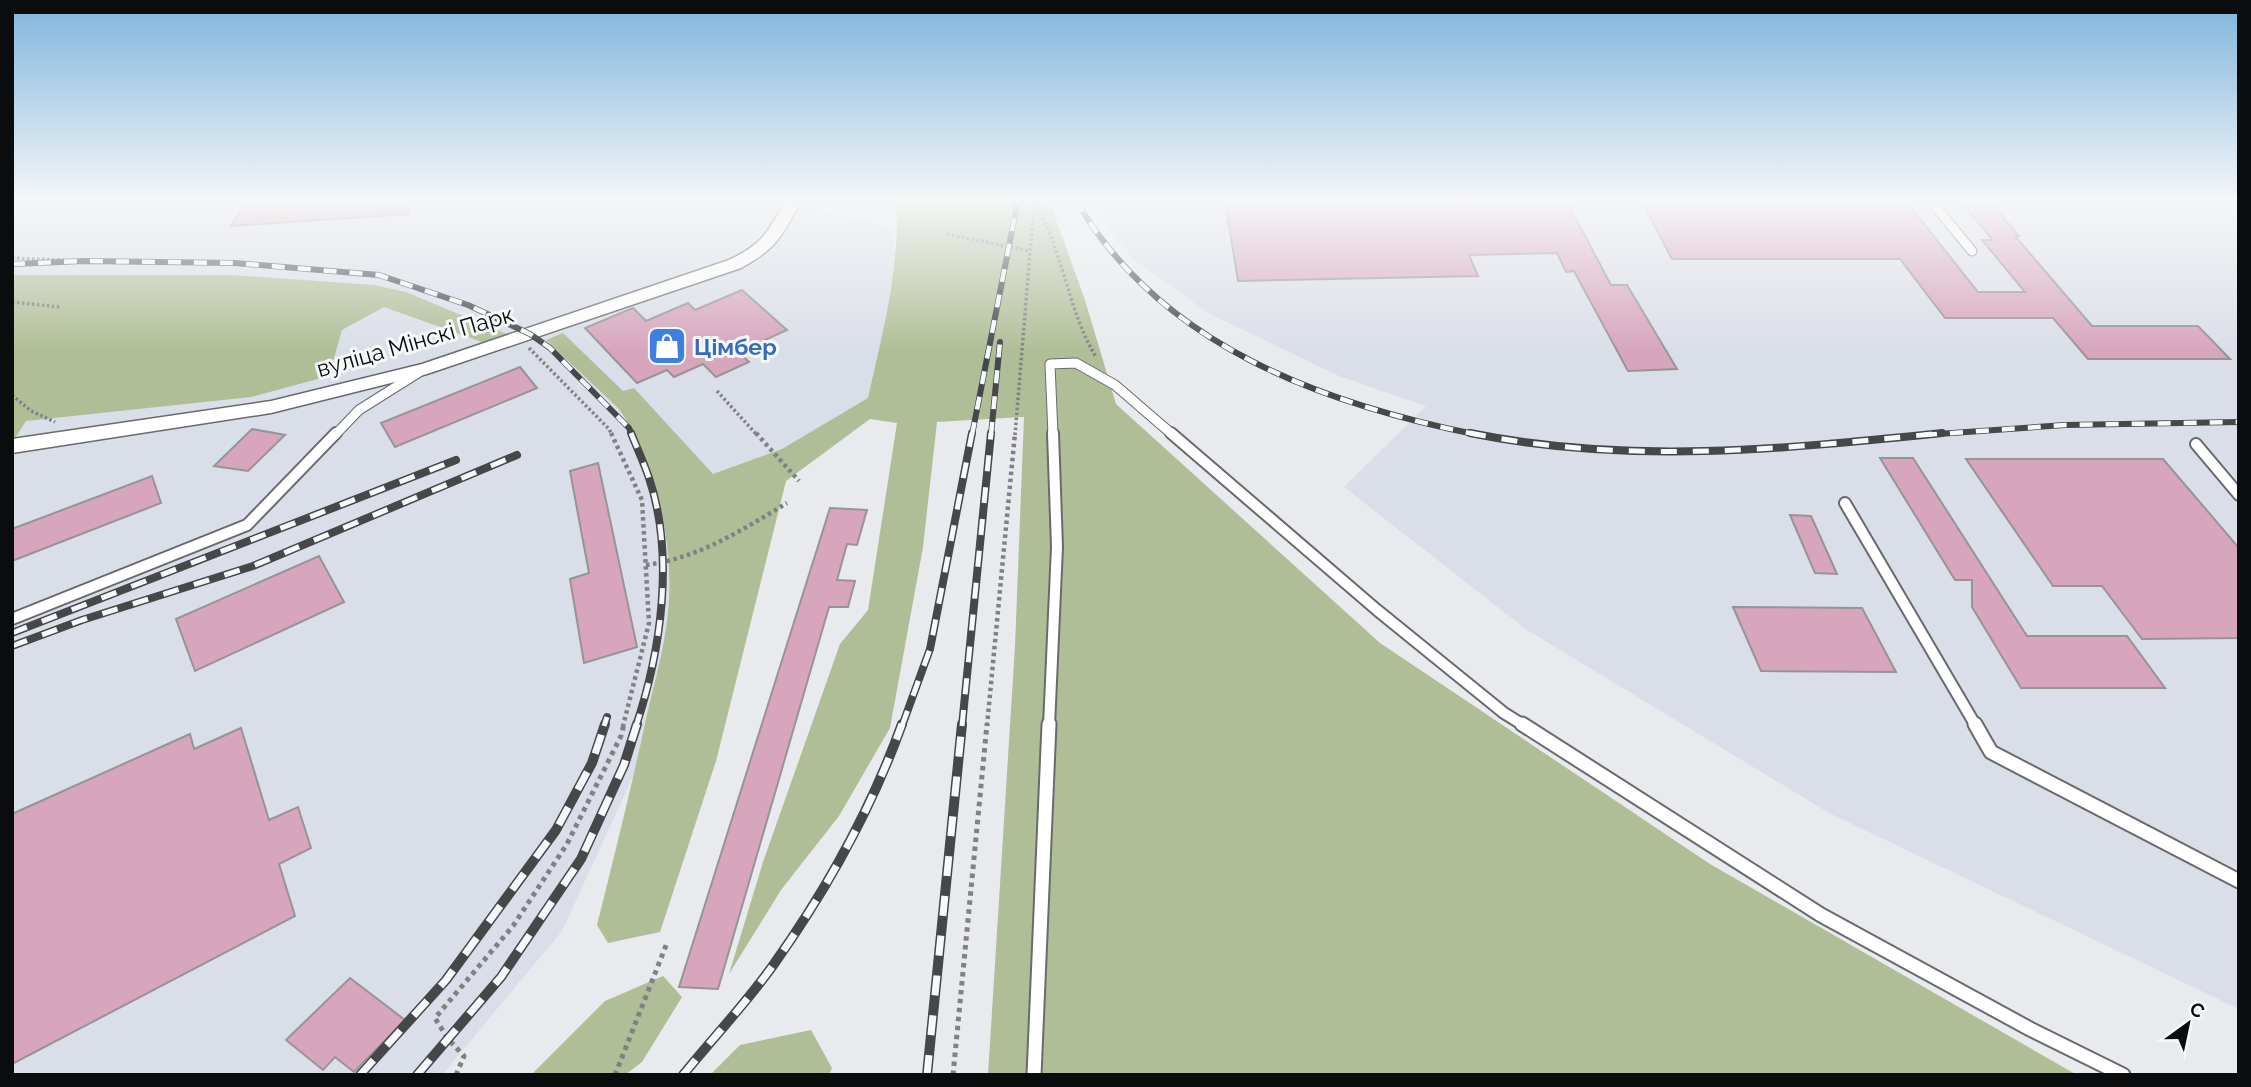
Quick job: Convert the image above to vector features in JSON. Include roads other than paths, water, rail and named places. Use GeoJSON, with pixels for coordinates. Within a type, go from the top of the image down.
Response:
{"type":"FeatureCollection","features":[{"type":"Feature","properties":{"kind":"street","name":"вуліца Мінскі Парк"},"geometry":{"type":"LineString","coordinates":[[12,446],[271,407],[427,368],[743,260],[761,251]]}},
{"type":"Feature","properties":{"kind":"lane"},"geometry":{"type":"LineString","coordinates":[[1034,1075],[1056,547],[1049,364],[1076,363],[1115,385],[1377,610],[1504,713],[1821,915],[2030,1030],[2123,1075]]}},
{"type":"Feature","properties":{"kind":"lane"},"geometry":{"type":"LineString","coordinates":[[12,620],[247,526],[359,410],[427,368]]}},
{"type":"Feature","properties":{"kind":"lane"},"geometry":{"type":"LineString","coordinates":[[2196,444],[2239,495]]}},
{"type":"Feature","properties":{"kind":"lane"},"geometry":{"type":"LineString","coordinates":[[1845,503],[1991,752],[2239,881]]}},
{"type":"Feature","properties":{"kind":"railway"},"geometry":{"type":"LineString","coordinates":[[972,435],[1008,251]]}},
{"type":"Feature","properties":{"kind":"railway"},"geometry":{"type":"LineString","coordinates":[[1112,251],[1152,294],[1199,330],[1250,360],[1305,385],[1362,406],[1479,435]]}},
{"type":"Feature","properties":{"kind":"railway"},"geometry":{"type":"LineString","coordinates":[[12,264],[84,261],[235,263],[379,275],[468,305],[530,334],[550,348],[629,428],[632,435]]}},
{"type":"Feature","properties":{"kind":"railway"},"geometry":{"type":"LineString","coordinates":[[991,435],[1000,342]]}},
{"type":"Feature","properties":{"kind":"railway"},"geometry":{"type":"LineString","coordinates":[[1924,435],[2065,425],[2239,422]]}},
{"type":"Feature","properties":{"kind":"railway"},"geometry":{"type":"LineString","coordinates":[[631,433],[649,478],[657,508],[663,571],[658,635],[636,726]]}},
{"type":"Feature","properties":{"kind":"railway"},"geometry":{"type":"LineString","coordinates":[[902,726],[930,649],[972,433]]}},
{"type":"Feature","properties":{"kind":"railway"},"geometry":{"type":"LineString","coordinates":[[962,726],[991,433]]}},
{"type":"Feature","properties":{"kind":"railway"},"geometry":{"type":"LineString","coordinates":[[1470,433],[1529,443],[1647,451],[1765,448],[1942,433]]}},
{"type":"Feature","properties":{"kind":"railway"},"geometry":{"type":"LineString","coordinates":[[12,646],[82,620],[253,566],[517,455]]}},
{"type":"Feature","properties":{"kind":"railway"},"geometry":{"type":"LineString","coordinates":[[12,633],[456,460]]}},
{"type":"Feature","properties":{"kind":"railway"},"geometry":{"type":"LineString","coordinates":[[604,726],[607,717]]}},
{"type":"Feature","properties":{"kind":"railway"},"geometry":{"type":"LineString","coordinates":[[360,1075],[446,980],[556,830],[592,763],[605,724]]}},
{"type":"Feature","properties":{"kind":"railway"},"geometry":{"type":"LineString","coordinates":[[417,1075],[501,977],[581,859],[624,765],[637,724]]}},
{"type":"Feature","properties":{"kind":"railway"},"geometry":{"type":"LineString","coordinates":[[683,1075],[764,978],[812,907],[862,818],[902,724]]}},
{"type":"Feature","properties":{"kind":"railway"},"geometry":{"type":"LineString","coordinates":[[927,1075],[962,724]]}},
{"type":"Feature","properties":{"kind":"place","name":"Цімбер"},"geometry":{"type":"Point","coordinates":[667,346]}}]}
